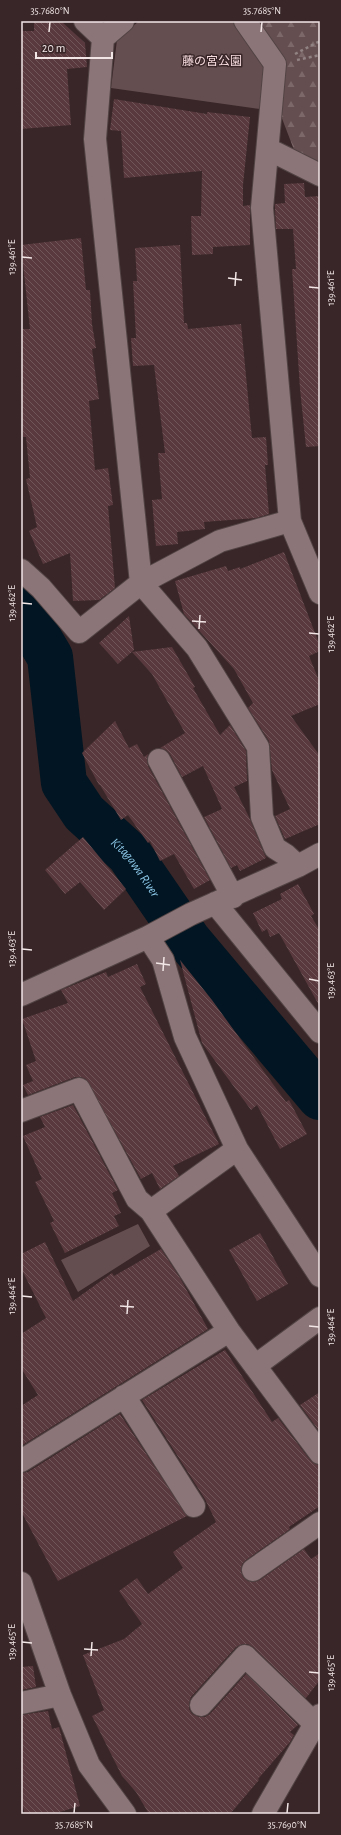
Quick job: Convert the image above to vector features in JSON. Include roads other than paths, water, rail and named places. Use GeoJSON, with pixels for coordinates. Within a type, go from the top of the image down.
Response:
{"type":"FeatureCollection","features":[{"type":"Feature","properties":{"kind":"street"},"geometry":{"type":"LineString","coordinates":[[85,21],[103,38]]}},
{"type":"Feature","properties":{"kind":"street"},"geometry":{"type":"LineString","coordinates":[[123,21],[103,38],[95,139],[140,583],[197,648],[258,747],[262,817],[275,848],[286,855],[298,866]]}},
{"type":"Feature","properties":{"kind":"street"},"geometry":{"type":"LineString","coordinates":[[245,21],[275,64],[262,208],[290,521],[320,593]]}},
{"type":"Feature","properties":{"kind":"street"},"geometry":{"type":"LineString","coordinates":[[268,150],[320,175]]}},
{"type":"Feature","properties":{"kind":"street"},"geometry":{"type":"LineString","coordinates":[[21,570],[41,588],[79,632],[140,583],[220,541],[290,521]]}},
{"type":"Feature","properties":{"kind":"street"},"geometry":{"type":"LineString","coordinates":[[159,760],[224,900],[320,1032]]}},
{"type":"Feature","properties":{"kind":"street"},"geometry":{"type":"LineString","coordinates":[[21,995],[154,934],[191,914],[298,866],[320,854]]}},
{"type":"Feature","properties":{"kind":"street"},"geometry":{"type":"LineString","coordinates":[[154,934],[186,1037],[237,1149],[320,1276]]}},
{"type":"Feature","properties":{"kind":"street"},"geometry":{"type":"LineString","coordinates":[[21,1111],[79,1089],[137,1199],[151,1211],[229,1331],[320,1454]]}},
{"type":"Feature","properties":{"kind":"street"},"geometry":{"type":"LineString","coordinates":[[151,1211],[237,1149]]}},
{"type":"Feature","properties":{"kind":"street"},"geometry":{"type":"LineString","coordinates":[[255,1366],[320,1318]]}},
{"type":"Feature","properties":{"kind":"street"},"geometry":{"type":"LineString","coordinates":[[21,1461],[229,1331]]}},
{"type":"Feature","properties":{"kind":"street"},"geometry":{"type":"LineString","coordinates":[[124,1396],[194,1506]]}},
{"type":"Feature","properties":{"kind":"street"},"geometry":{"type":"LineString","coordinates":[[253,1570],[320,1523]]}},
{"type":"Feature","properties":{"kind":"street"},"geometry":{"type":"LineString","coordinates":[[21,1584],[60,1695],[88,1765],[125,1814]]}},
{"type":"Feature","properties":{"kind":"street"},"geometry":{"type":"LineString","coordinates":[[201,1705],[245,1656],[317,1719],[263,1814]]}},
{"type":"Feature","properties":{"kind":"street"},"geometry":{"type":"LineString","coordinates":[[21,1704],[60,1695]]}},
{"type":"Feature","properties":{"kind":"waterway","name":"Kitagawa River"},"geometry":{"type":"LineString","coordinates":[[21,608],[50,657],[64,783],[84,813],[129,854],[188,940],[320,1097]]}},
{"type":"Feature","properties":{"kind":"park label","name":"藤の宮公園"},"geometry":{"type":"Point","coordinates":[212,61]}}]}
